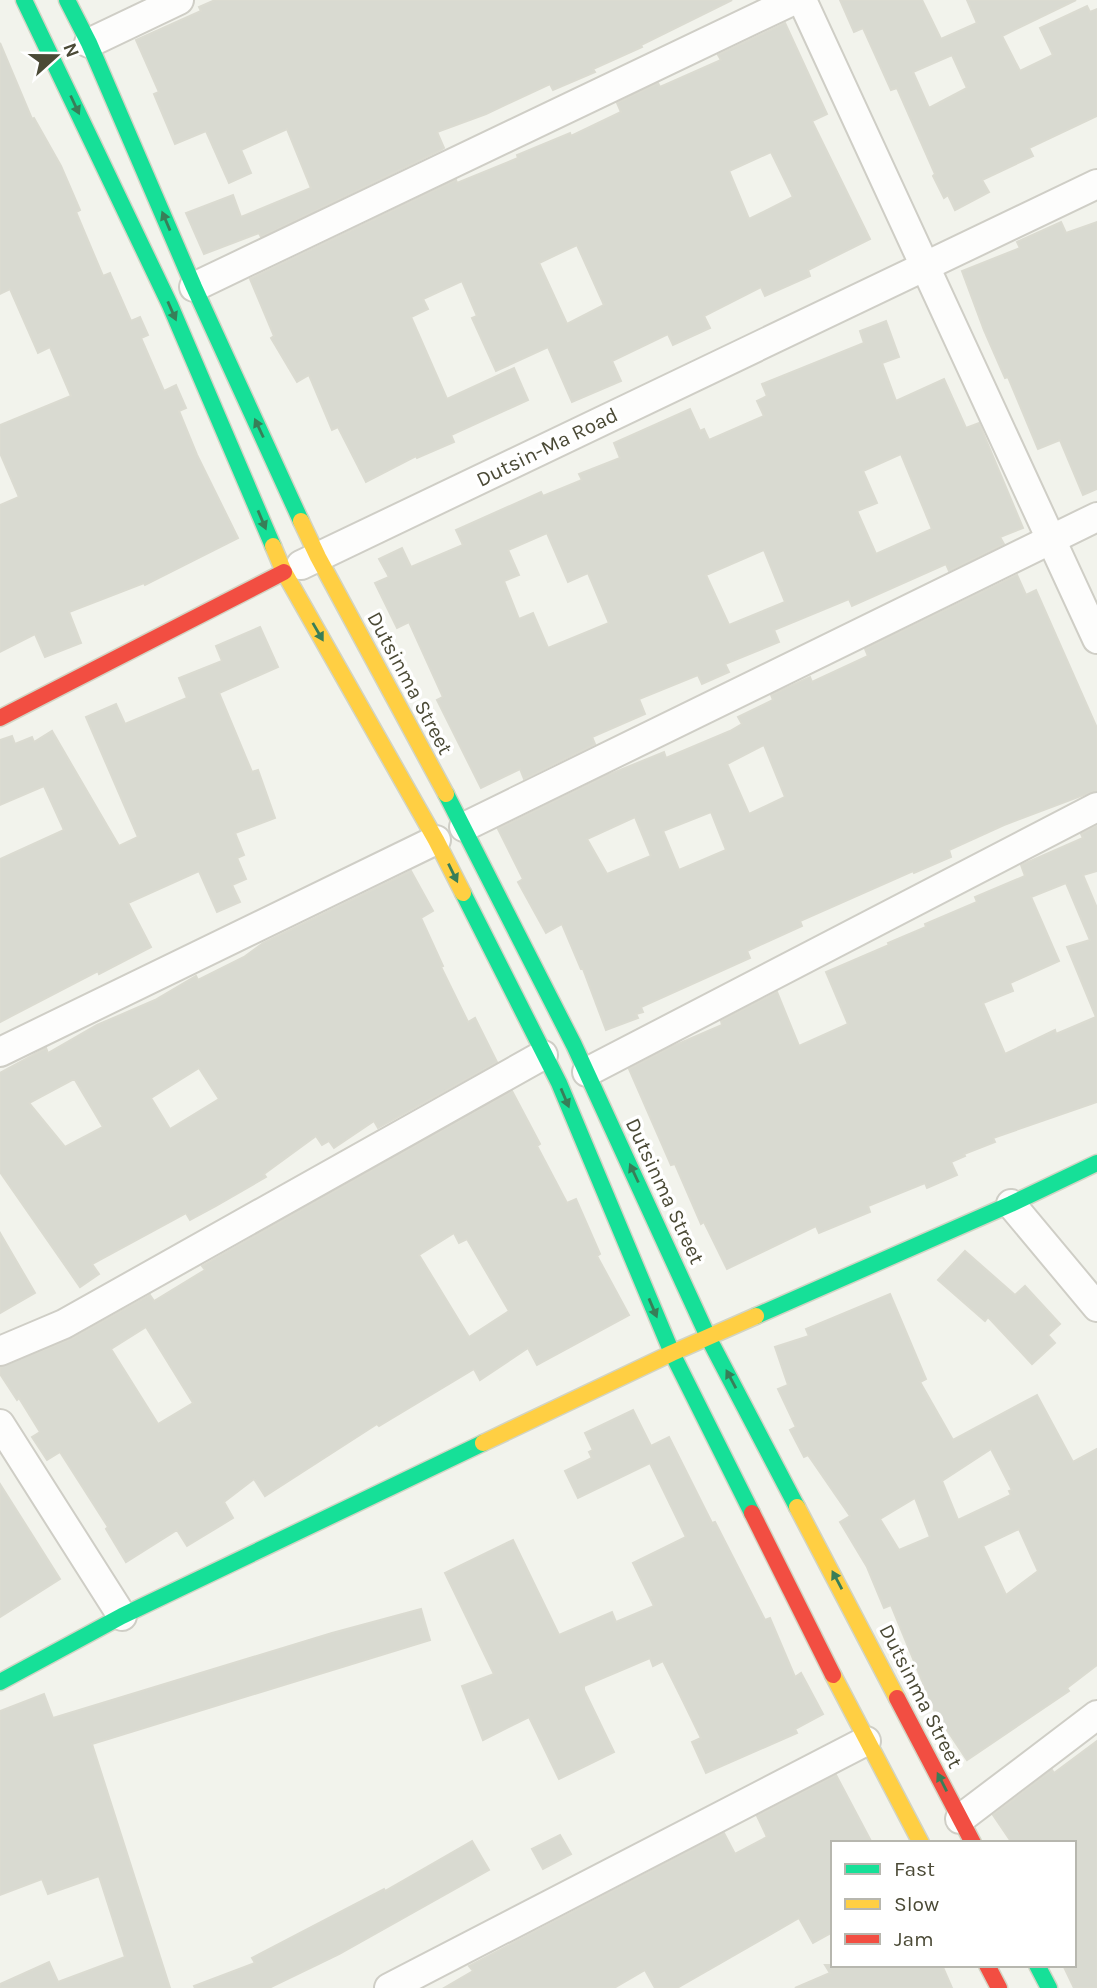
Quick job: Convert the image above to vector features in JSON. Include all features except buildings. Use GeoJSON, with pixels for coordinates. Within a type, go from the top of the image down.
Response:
{"type":"FeatureCollection","features":[{"type":"Feature","properties":{"kind":"street"},"geometry":{"type":"LineString","coordinates":[[24,0],[170,305],[284,572],[436,840],[559,1083],[672,1353],[866,1741],[920,1841]]}},
{"type":"Feature","properties":{"kind":"street","name":"Dutsinma Street"},"geometry":{"type":"LineString","coordinates":[[67,0],[89,43],[194,287],[318,557],[464,827],[587,1072],[709,1339],[967,1831]]}},
{"type":"Feature","properties":{"kind":"street"},"geometry":{"type":"LineString","coordinates":[[89,43],[179,0]]}},
{"type":"Feature","properties":{"kind":"street"},"geometry":{"type":"LineString","coordinates":[[194,287],[794,0]]}},
{"type":"Feature","properties":{"kind":"street"},"geometry":{"type":"LineString","coordinates":[[802,0],[1097,639]]}},
{"type":"Feature","properties":{"kind":"street","name":"Dutsin-Ma Road"},"geometry":{"type":"LineString","coordinates":[[0,718],[284,572],[1097,184]]}},
{"type":"Feature","properties":{"kind":"street"},"geometry":{"type":"LineString","coordinates":[[464,827],[1097,517]]}},
{"type":"Feature","properties":{"kind":"street"},"geometry":{"type":"LineString","coordinates":[[587,1072],[1097,807]]}},
{"type":"Feature","properties":{"kind":"street"},"geometry":{"type":"LineString","coordinates":[[0,1052],[436,840]]}},
{"type":"Feature","properties":{"kind":"street"},"geometry":{"type":"LineString","coordinates":[[0,1351],[64,1324],[543,1055]]}},
{"type":"Feature","properties":{"kind":"street"},"geometry":{"type":"LineString","coordinates":[[0,1682],[122,1616],[672,1353],[1011,1204],[1097,1163]]}},
{"type":"Feature","properties":{"kind":"street"},"geometry":{"type":"LineString","coordinates":[[1011,1204],[1097,1307]]}},
{"type":"Feature","properties":{"kind":"street"},"geometry":{"type":"LineString","coordinates":[[0,1424],[122,1616]]}},
{"type":"Feature","properties":{"kind":"street"},"geometry":{"type":"LineString","coordinates":[[967,1831],[1097,1715]]}},
{"type":"Feature","properties":{"kind":"street"},"geometry":{"type":"LineString","coordinates":[[389,1988],[866,1741]]}},
{"type":"Feature","properties":{"kind":"street"},"geometry":{"type":"LineString","coordinates":[[988,1967],[999,1988]]}},
{"type":"Feature","properties":{"kind":"street"},"geometry":{"type":"LineString","coordinates":[[1038,1967],[1049,1988]]}},
{"type":"Feature","properties":{"kind":"traffic: fast"},"geometry":{"type":"LineString","coordinates":[[24,0],[170,305],[273,546]]}},
{"type":"Feature","properties":{"kind":"traffic: fast"},"geometry":{"type":"LineString","coordinates":[[67,0],[89,43],[194,287],[301,521]]}},
{"type":"Feature","properties":{"kind":"traffic: fast"},"geometry":{"type":"LineString","coordinates":[[446,794],[574,1045],[709,1339],[797,1507]]}},
{"type":"Feature","properties":{"kind":"traffic: fast"},"geometry":{"type":"LineString","coordinates":[[463,893],[559,1083],[672,1353],[752,1513]]}},
{"type":"Feature","properties":{"kind":"traffic: fast"},"geometry":{"type":"LineString","coordinates":[[756,1316],[1011,1204],[1097,1163]]}},
{"type":"Feature","properties":{"kind":"traffic: fast"},"geometry":{"type":"LineString","coordinates":[[0,1682],[122,1616],[483,1443]]}},
{"type":"Feature","properties":{"kind":"traffic: fast"},"geometry":{"type":"LineString","coordinates":[[1038,1967],[1049,1988]]}},
{"type":"Feature","properties":{"kind":"traffic: slow"},"geometry":{"type":"LineString","coordinates":[[301,521],[446,794]]}},
{"type":"Feature","properties":{"kind":"traffic: slow"},"geometry":{"type":"LineString","coordinates":[[273,546],[284,572],[436,840],[463,893]]}},
{"type":"Feature","properties":{"kind":"traffic: slow"},"geometry":{"type":"LineString","coordinates":[[483,1443],[756,1316]]}},
{"type":"Feature","properties":{"kind":"traffic: slow"},"geometry":{"type":"LineString","coordinates":[[797,1507],[897,1698]]}},
{"type":"Feature","properties":{"kind":"traffic: slow"},"geometry":{"type":"LineString","coordinates":[[833,1675],[920,1841]]}},
{"type":"Feature","properties":{"kind":"traffic: jam"},"geometry":{"type":"LineString","coordinates":[[0,718],[284,572]]}},
{"type":"Feature","properties":{"kind":"traffic: jam"},"geometry":{"type":"LineString","coordinates":[[752,1513],[833,1675]]}},
{"type":"Feature","properties":{"kind":"traffic: jam"},"geometry":{"type":"LineString","coordinates":[[897,1698],[972,1841]]}},
{"type":"Feature","properties":{"kind":"traffic: jam"},"geometry":{"type":"LineString","coordinates":[[988,1967],[999,1988]]}}]}
